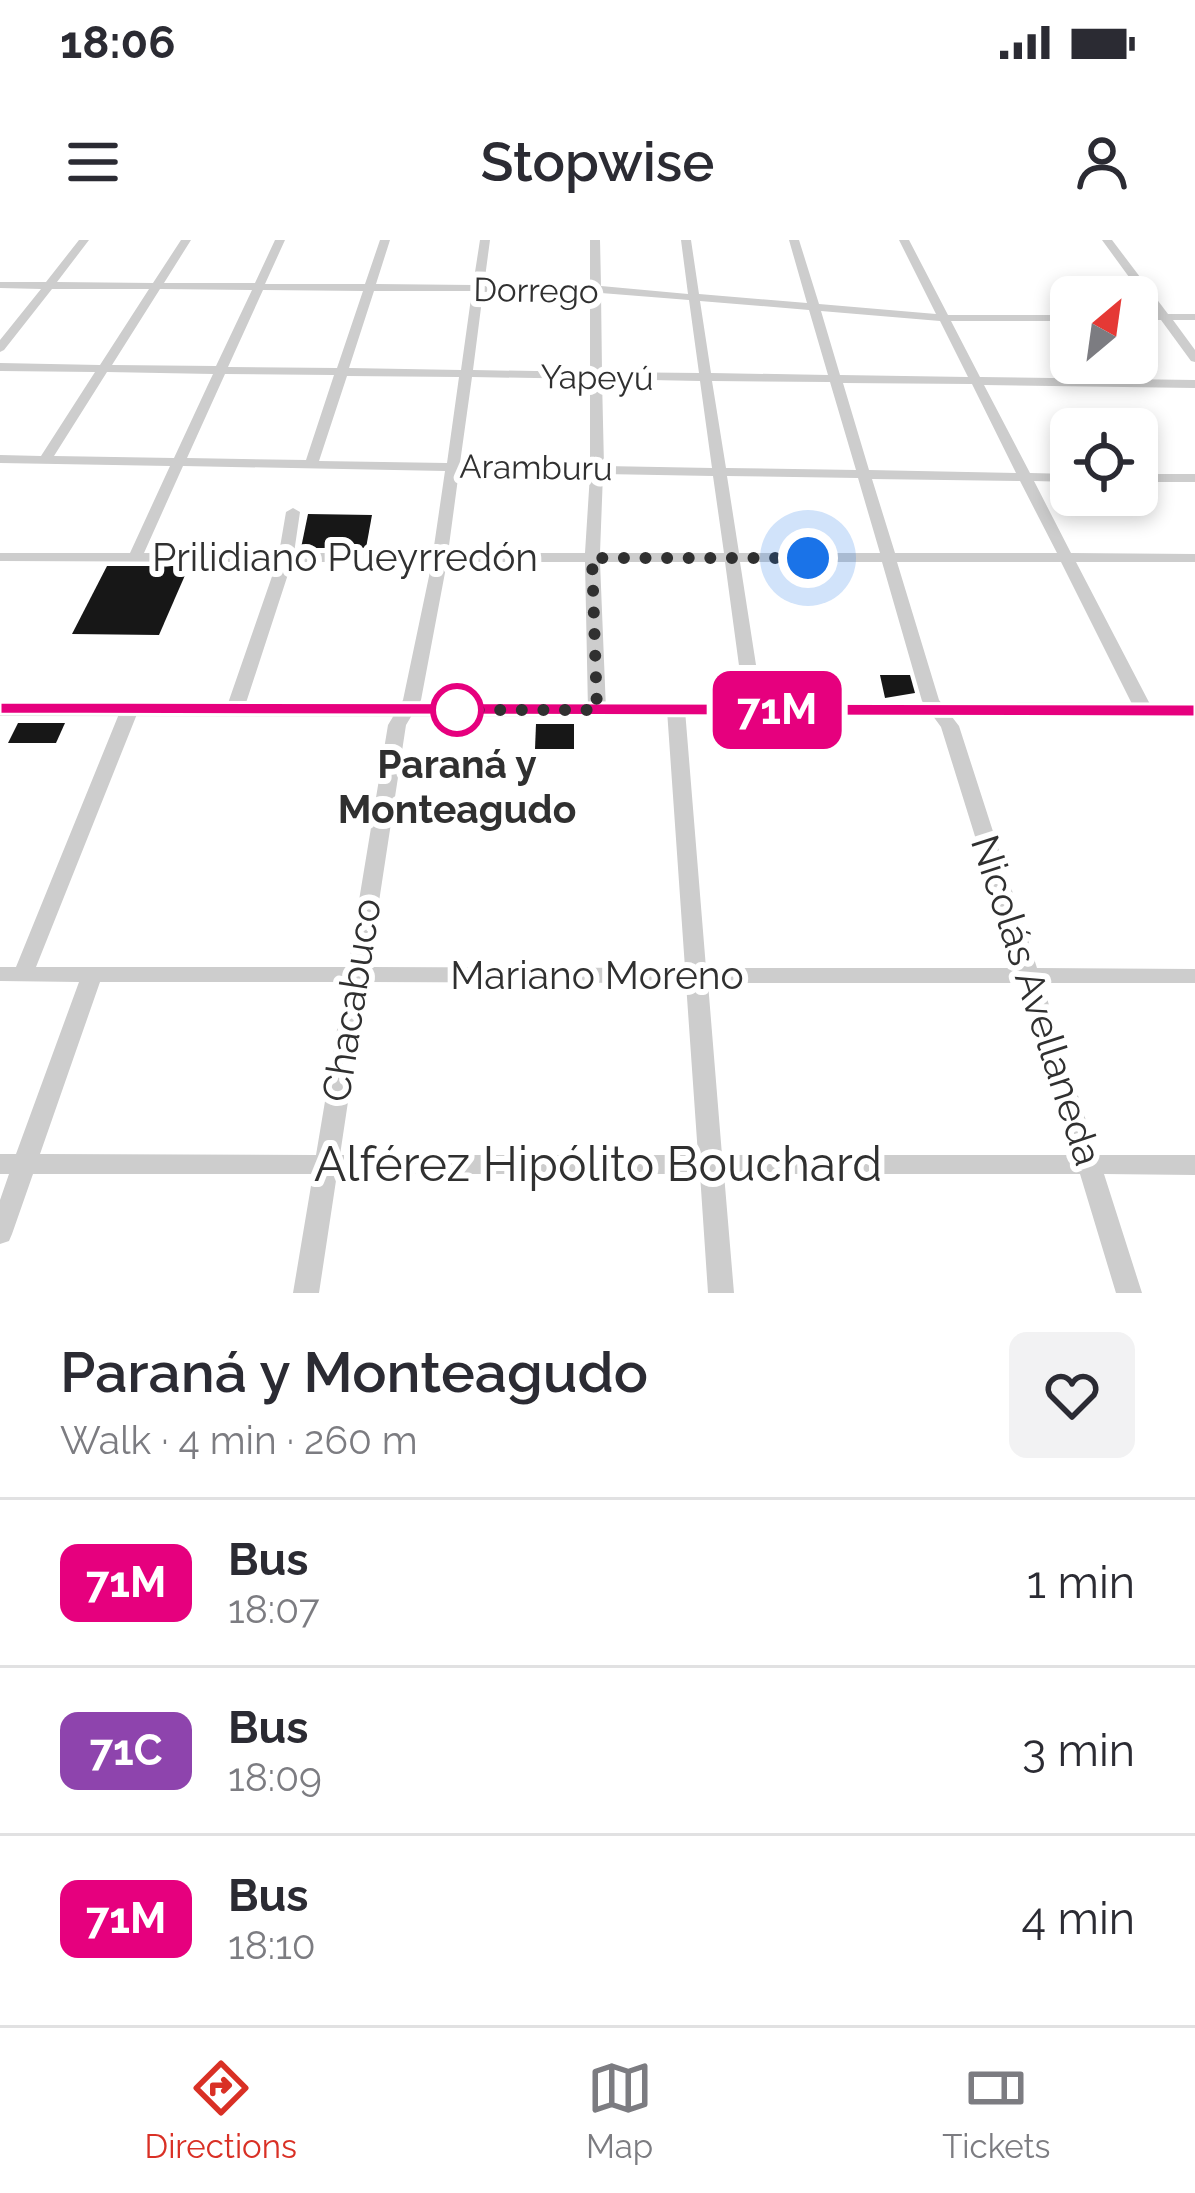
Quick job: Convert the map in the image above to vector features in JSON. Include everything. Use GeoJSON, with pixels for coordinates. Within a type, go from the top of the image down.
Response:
{"type":"FeatureCollection","features":[{"type":"Feature","properties":{"kind":"street"},"geometry":{"type":"LineString","coordinates":[[0,348],[84,240]]}},
{"type":"Feature","properties":{"kind":"street"},"geometry":{"type":"LineString","coordinates":[[45,460],[185,240]]}},
{"type":"Feature","properties":{"kind":"street"},"geometry":{"type":"LineString","coordinates":[[135,557],[280,240]]}},
{"type":"Feature","properties":{"kind":"street"},"geometry":{"type":"LineString","coordinates":[[311,465],[385,240]]}},
{"type":"Feature","properties":{"kind":"street","name":"Chacabuco"},"geometry":{"type":"LineString","coordinates":[[306,1293],[354,975],[403,710],[412,700],[440,557],[462,375],[485,240]]}},
{"type":"Feature","properties":{"kind":"street"},"geometry":{"type":"LineString","coordinates":[[596,240],[597,468],[592,558],[597,710]]}},
{"type":"Feature","properties":{"kind":"street"},"geometry":{"type":"LineString","coordinates":[[686,240],[754,710]]}},
{"type":"Feature","properties":{"kind":"street","name":"Nicolás Avellaneda"},"geometry":{"type":"LineString","coordinates":[[794,240],[886,558],[938,711],[950,726],[1129,1293]]}},
{"type":"Feature","properties":{"kind":"street"},"geometry":{"type":"LineString","coordinates":[[904,240],[1144,710]]}},
{"type":"Feature","properties":{"kind":"street"},"geometry":{"type":"LineString","coordinates":[[1107,240],[1195,358]]}},
{"type":"Feature","properties":{"kind":"street","name":"Dorrego"},"geometry":{"type":"LineString","coordinates":[[0,285],[593,289],[946,318],[1050,318]]}},
{"type":"Feature","properties":{"kind":"street"},"geometry":{"type":"LineString","coordinates":[[1158,317],[1195,317]]}},
{"type":"Feature","properties":{"kind":"street","name":"Yapeyú"},"geometry":{"type":"LineString","coordinates":[[0,367],[1195,384]]}},
{"type":"Feature","properties":{"kind":"street","name":"Aramburu"},"geometry":{"type":"LineString","coordinates":[[0,459],[1050,478]]}},
{"type":"Feature","properties":{"kind":"street"},"geometry":{"type":"LineString","coordinates":[[1158,478],[1195,478]]}},
{"type":"Feature","properties":{"kind":"street"},"geometry":{"type":"LineString","coordinates":[[235,709],[286,557],[292,512]]}},
{"type":"Feature","properties":{"kind":"street","name":"Prilidiano Pueyrredón"},"geometry":{"type":"LineString","coordinates":[[0,557],[1195,558]]}},
{"type":"Feature","properties":{"kind":"street"},"geometry":{"type":"LineString","coordinates":[[0,709],[1195,710]]}},
{"type":"Feature","properties":{"kind":"street"},"geometry":{"type":"LineString","coordinates":[[12,974],[130,709]]}},
{"type":"Feature","properties":{"kind":"street"},"geometry":{"type":"LineString","coordinates":[[676,710],[721,1293]]}},
{"type":"Feature","properties":{"kind":"street","name":"Mariano Moreno"},"geometry":{"type":"LineString","coordinates":[[12,974],[1195,976]]}},
{"type":"Feature","properties":{"kind":"street"},"geometry":{"type":"LineString","coordinates":[[0,1234],[12,1164],[92,975]]}},
{"type":"Feature","properties":{"kind":"street","name":"Alférez Hipólito Bouchard"},"geometry":{"type":"LineString","coordinates":[[12,1164],[1195,1165]]}},
{"type":"Feature","properties":{"kind":"building"},"geometry":{"type":"Polygon","coordinates":[[[308,514],[372,515],[366,548],[301,548],[308,514]]]}},
{"type":"Feature","properties":{"kind":"building"},"geometry":{"type":"Polygon","coordinates":[[[107,566],[189,566],[159,635],[72,634],[107,566]]]}},
{"type":"Feature","properties":{"kind":"building"},"geometry":{"type":"Polygon","coordinates":[[[880,675],[910,675],[915,693],[885,698],[880,675]]]}},
{"type":"Feature","properties":{"kind":"building"},"geometry":{"type":"Polygon","coordinates":[[[18,723],[65,723],[56,743],[8,743],[18,723]]]}},
{"type":"Feature","properties":{"kind":"building"},"geometry":{"type":"Polygon","coordinates":[[[536,724],[574,724],[574,749],[535,749],[536,724]]]}},
{"type":"Feature","properties":{"kind":"bus line","name":"71M"},"geometry":{"type":"LineString","coordinates":[[0,709],[1195,710]]}},
{"type":"Feature","properties":{"kind":"place","name":"Paraná y Monteagudo"},"geometry":{"type":"Point","coordinates":[457,710]}},
{"type":"Feature","properties":{"kind":"route"},"geometry":{"type":"LineString","coordinates":[[457,710],[597,710],[592,558],[808,558]]}}]}
